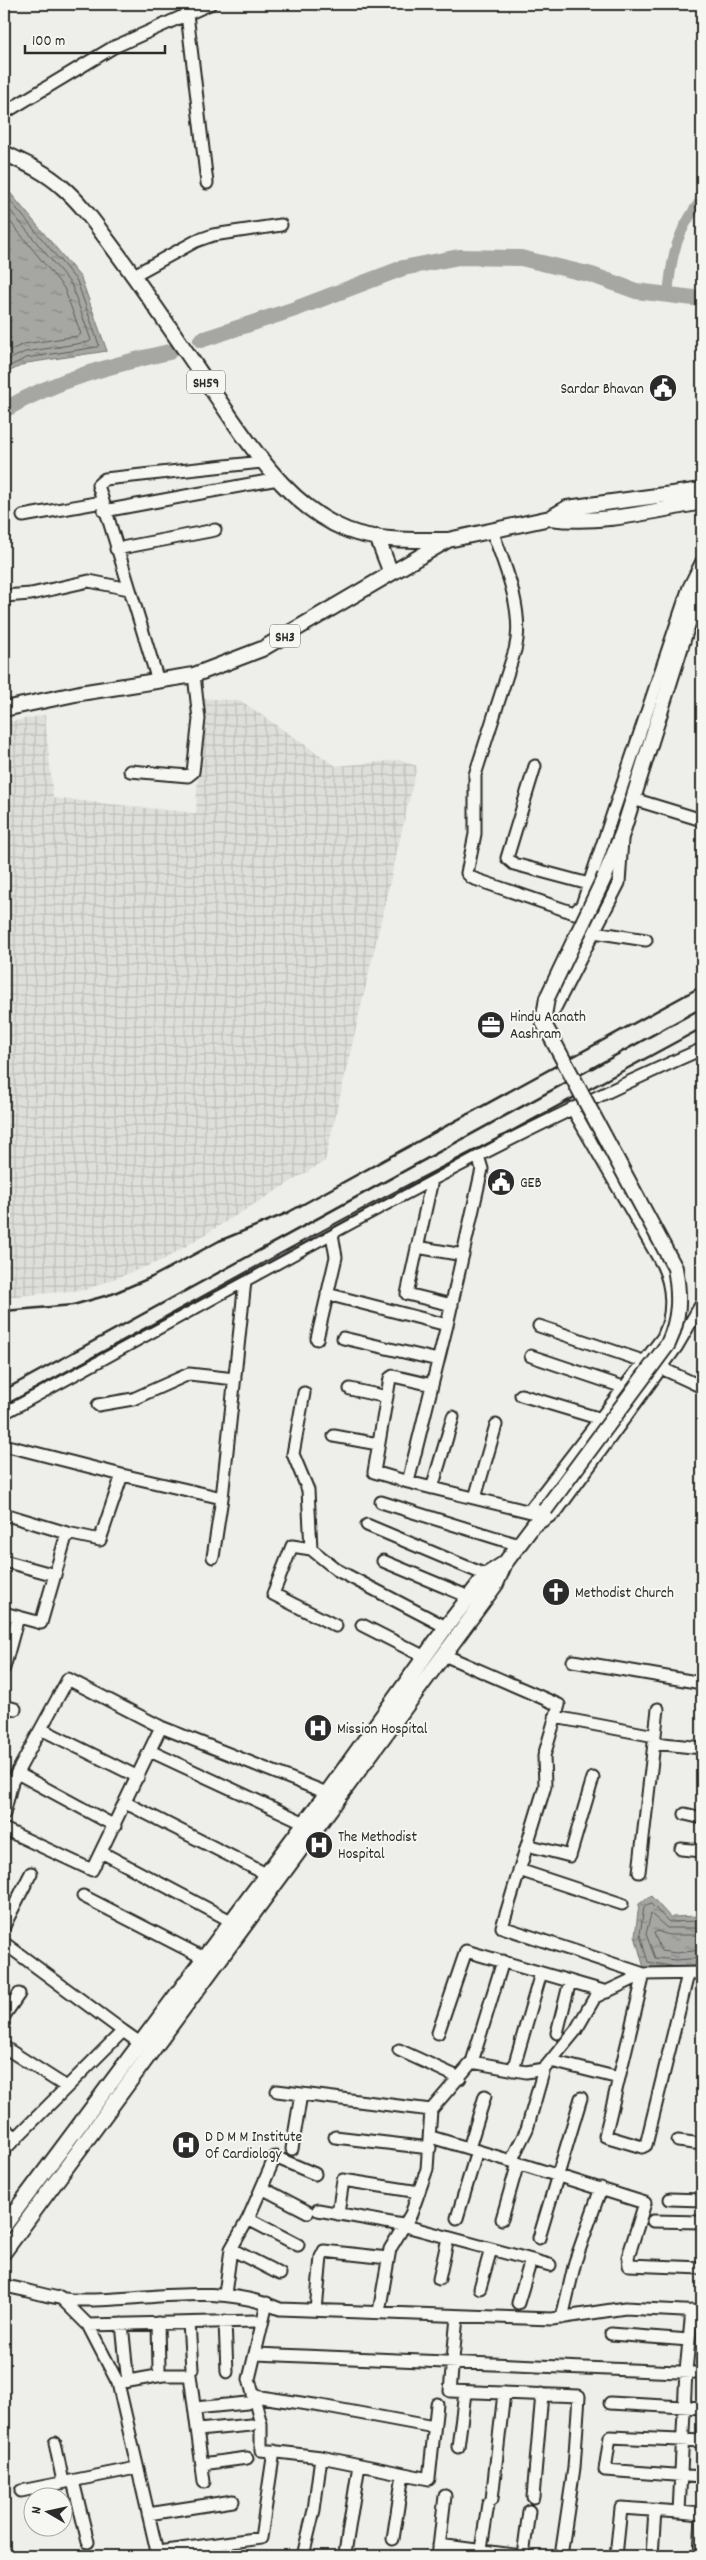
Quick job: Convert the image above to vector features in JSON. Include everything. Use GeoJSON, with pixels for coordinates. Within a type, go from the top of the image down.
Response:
{"type":"FeatureCollection","features":[{"type":"Feature","properties":{"kind":"main road","name":"SH59"},"geometry":{"type":"LineString","coordinates":[[4,154],[37,168],[63,188],[82,207],[134,275],[262,462],[278,479],[322,518],[348,530],[377,537],[410,540],[448,540]]}},
{"type":"Feature","properties":{"kind":"main road","name":"SH3"},"geometry":{"type":"LineString","coordinates":[[4,709],[80,693],[194,675],[262,649],[448,540],[550,518],[568,508],[702,490]]}},
{"type":"Feature","properties":{"kind":"main road","name":"SH3"},"geometry":{"type":"LineString","coordinates":[[550,518],[569,521],[598,520],[702,502]]}},
{"type":"Feature","properties":{"kind":"main road"},"geometry":{"type":"LineString","coordinates":[[377,537],[392,573]]}},
{"type":"Feature","properties":{"kind":"main road"},"geometry":{"type":"LineString","coordinates":[[4,2252],[496,1584],[505,1563],[533,1527],[538,1512],[668,1344],[679,1315],[679,1289],[672,1260],[543,1022],[547,998],[605,876],[622,834],[702,579]]}},
{"type":"Feature","properties":{"kind":"main road"},"geometry":{"type":"LineString","coordinates":[[4,2226],[305,1823],[446,1627],[486,1575],[505,1563]]}},
{"type":"Feature","properties":{"kind":"street"},"geometry":{"type":"LineString","coordinates":[[4,113],[112,48],[185,9],[210,4]]}},
{"type":"Feature","properties":{"kind":"street"},"geometry":{"type":"LineString","coordinates":[[185,9],[207,183]]}},
{"type":"Feature","properties":{"kind":"street"},"geometry":{"type":"LineString","coordinates":[[134,275],[196,241],[213,235],[281,225]]}},
{"type":"Feature","properties":{"kind":"street"},"geometry":{"type":"LineString","coordinates":[[158,681],[98,486],[105,480],[262,462]]}},
{"type":"Feature","properties":{"kind":"street"},"geometry":{"type":"LineString","coordinates":[[22,516],[103,506],[278,479]]}},
{"type":"Feature","properties":{"kind":"street"},"geometry":{"type":"LineString","coordinates":[[116,549],[214,530]]}},
{"type":"Feature","properties":{"kind":"street"},"geometry":{"type":"LineString","coordinates":[[492,531],[510,580],[518,631],[515,650],[476,775],[476,834],[467,872],[472,878],[574,913],[582,904],[688,587],[702,561]]}},
{"type":"Feature","properties":{"kind":"street"},"geometry":{"type":"LineString","coordinates":[[4,596],[31,594],[89,581],[129,589]]}},
{"type":"Feature","properties":{"kind":"street"},"geometry":{"type":"LineString","coordinates":[[130,771],[188,776],[193,772],[199,719],[194,675]]}},
{"type":"Feature","properties":{"kind":"street"},"geometry":{"type":"LineString","coordinates":[[535,766],[507,858],[514,864],[589,884]]}},
{"type":"Feature","properties":{"kind":"street"},"geometry":{"type":"LineString","coordinates":[[633,800],[702,820]]}},
{"type":"Feature","properties":{"kind":"street"},"geometry":{"type":"LineString","coordinates":[[553,1012],[619,882],[622,834]]}},
{"type":"Feature","properties":{"kind":"street"},"geometry":{"type":"LineString","coordinates":[[594,932],[646,940]]}},
{"type":"Feature","properties":{"kind":"street"},"geometry":{"type":"LineString","coordinates":[[4,1413],[432,1180],[572,1108],[702,1048]]}},
{"type":"Feature","properties":{"kind":"street"},"geometry":{"type":"LineString","coordinates":[[432,1385],[391,1376],[374,1472],[432,1488],[538,1512],[601,1419],[646,1362],[667,1330],[671,1303],[670,1284],[662,1264],[572,1108]]}},
{"type":"Feature","properties":{"kind":"street"},"geometry":{"type":"LineString","coordinates":[[408,1482],[452,1305],[482,1169],[478,1156]]}},
{"type":"Feature","properties":{"kind":"street"},"geometry":{"type":"LineString","coordinates":[[432,1180],[407,1294],[452,1305]]}},
{"type":"Feature","properties":{"kind":"street"},"geometry":{"type":"LineString","coordinates":[[317,1339],[336,1257],[332,1234]]}},
{"type":"Feature","properties":{"kind":"street"},"geometry":{"type":"LineString","coordinates":[[417,1247],[463,1255]]}},
{"type":"Feature","properties":{"kind":"street"},"geometry":{"type":"LineString","coordinates":[[213,1557],[222,1498],[245,1281]]}},
{"type":"Feature","properties":{"kind":"street"},"geometry":{"type":"LineString","coordinates":[[327,1294],[447,1325]]}},
{"type":"Feature","properties":{"kind":"street"},"geometry":{"type":"LineString","coordinates":[[533,1527],[556,1512],[661,1368],[702,1304]]}},
{"type":"Feature","properties":{"kind":"street"},"geometry":{"type":"LineString","coordinates":[[539,1326],[646,1362]]}},
{"type":"Feature","properties":{"kind":"street"},"geometry":{"type":"LineString","coordinates":[[343,1338],[438,1360]]}},
{"type":"Feature","properties":{"kind":"street"},"geometry":{"type":"LineString","coordinates":[[531,1356],[626,1388]]}},
{"type":"Feature","properties":{"kind":"street"},"geometry":{"type":"LineString","coordinates":[[661,1368],[702,1387]]}},
{"type":"Feature","properties":{"kind":"street"},"geometry":{"type":"LineString","coordinates":[[98,1406],[133,1400],[189,1374],[234,1379]]}},
{"type":"Feature","properties":{"kind":"street"},"geometry":{"type":"LineString","coordinates":[[350,1389],[387,1397]]}},
{"type":"Feature","properties":{"kind":"street"},"geometry":{"type":"LineString","coordinates":[[304,1394],[293,1454],[308,1490],[311,1550]]}},
{"type":"Feature","properties":{"kind":"street"},"geometry":{"type":"LineString","coordinates":[[522,1395],[601,1419]]}},
{"type":"Feature","properties":{"kind":"street"},"geometry":{"type":"LineString","coordinates":[[432,1488],[452,1417]]}},
{"type":"Feature","properties":{"kind":"street"},"geometry":{"type":"LineString","coordinates":[[475,1498],[496,1425]]}},
{"type":"Feature","properties":{"kind":"street"},"geometry":{"type":"LineString","coordinates":[[334,1436],[378,1444]]}},
{"type":"Feature","properties":{"kind":"street"},"geometry":{"type":"LineString","coordinates":[[4,1445],[222,1498]]}},
{"type":"Feature","properties":{"kind":"street"},"geometry":{"type":"LineString","coordinates":[[4,1514],[67,1533],[100,1540],[122,1475]]}},
{"type":"Feature","properties":{"kind":"street"},"geometry":{"type":"LineString","coordinates":[[381,1502],[519,1545]]}},
{"type":"Feature","properties":{"kind":"street"},"geometry":{"type":"LineString","coordinates":[[366,1524],[486,1575]]}},
{"type":"Feature","properties":{"kind":"street"},"geometry":{"type":"LineString","coordinates":[[4,1613],[41,1623],[67,1533]]}},
{"type":"Feature","properties":{"kind":"street"},"geometry":{"type":"LineString","coordinates":[[336,1626],[273,1594],[290,1547],[294,1545],[311,1550],[337,1570],[446,1627]]}},
{"type":"Feature","properties":{"kind":"street"},"geometry":{"type":"LineString","coordinates":[[4,1561],[55,1575]]}},
{"type":"Feature","properties":{"kind":"street"},"geometry":{"type":"LineString","coordinates":[[383,1561],[469,1597]]}},
{"type":"Feature","properties":{"kind":"street"},"geometry":{"type":"LineString","coordinates":[[4,1668],[18,1617]]}},
{"type":"Feature","properties":{"kind":"street"},"geometry":{"type":"LineString","coordinates":[[362,1625],[425,1657]]}},
{"type":"Feature","properties":{"kind":"street"},"geometry":{"type":"LineString","coordinates":[[444,1655],[559,1705],[544,1756],[545,1786],[502,1927],[644,1974],[702,1973]]}},
{"type":"Feature","properties":{"kind":"street"},"geometry":{"type":"LineString","coordinates":[[574,1661],[702,1683]]}},
{"type":"Feature","properties":{"kind":"street"},"geometry":{"type":"LineString","coordinates":[[4,1814],[10,1788],[68,1679],[161,1727],[327,1793]]}},
{"type":"Feature","properties":{"kind":"street"},"geometry":{"type":"LineString","coordinates":[[639,1872],[658,1708]]}},
{"type":"Feature","properties":{"kind":"street"},"geometry":{"type":"LineString","coordinates":[[556,1716],[655,1740],[702,1748]]}},
{"type":"Feature","properties":{"kind":"street"},"geometry":{"type":"LineString","coordinates":[[4,1829],[92,1870],[115,1826],[161,1727]]}},
{"type":"Feature","properties":{"kind":"street"},"geometry":{"type":"LineString","coordinates":[[41,1729],[138,1776]]}},
{"type":"Feature","properties":{"kind":"street"},"geometry":{"type":"LineString","coordinates":[[150,1751],[305,1823]]}},
{"type":"Feature","properties":{"kind":"street"},"geometry":{"type":"LineString","coordinates":[[18,1773],[115,1826]]}},
{"type":"Feature","properties":{"kind":"street"},"geometry":{"type":"LineString","coordinates":[[527,1845],[570,1856],[593,1778]]}},
{"type":"Feature","properties":{"kind":"street"},"geometry":{"type":"LineString","coordinates":[[126,1803],[266,1874]]}},
{"type":"Feature","properties":{"kind":"street"},"geometry":{"type":"LineString","coordinates":[[685,1814],[702,1818]]}},
{"type":"Feature","properties":{"kind":"street"},"geometry":{"type":"LineString","coordinates":[[681,1849],[702,1852]]}},
{"type":"Feature","properties":{"kind":"street"},"geometry":{"type":"LineString","coordinates":[[101,1852],[231,1921]]}},
{"type":"Feature","properties":{"kind":"street"},"geometry":{"type":"LineString","coordinates":[[519,1870],[622,1904]]}},
{"type":"Feature","properties":{"kind":"street"},"geometry":{"type":"LineString","coordinates":[[4,1926],[31,1873]]}},
{"type":"Feature","properties":{"kind":"street"},"geometry":{"type":"LineString","coordinates":[[83,1896],[204,1958]]}},
{"type":"Feature","properties":{"kind":"street"},"geometry":{"type":"LineString","coordinates":[[4,1943],[140,2043]]}},
{"type":"Feature","properties":{"kind":"street"},"geometry":{"type":"LineString","coordinates":[[438,2033],[464,1952],[468,1951],[607,1992]]}},
{"type":"Feature","properties":{"kind":"street"},"geometry":{"type":"LineString","coordinates":[[379,2312],[390,2249],[402,2225],[411,2214],[427,2169],[431,2110],[472,2062],[503,1961]]}},
{"type":"Feature","properties":{"kind":"street"},"geometry":{"type":"LineString","coordinates":[[514,2070],[541,1972]]}},
{"type":"Feature","properties":{"kind":"street"},"geometry":{"type":"LineString","coordinates":[[502,2219],[515,2162],[548,2065],[576,2030],[595,1998],[644,1974]]}},
{"type":"Feature","properties":{"kind":"street"},"geometry":{"type":"LineString","coordinates":[[644,1974],[605,2136],[645,2147],[688,1974]]}},
{"type":"Feature","properties":{"kind":"street"},"geometry":{"type":"LineString","coordinates":[[557,2034],[570,1981]]}},
{"type":"Feature","properties":{"kind":"street"},"geometry":{"type":"LineString","coordinates":[[4,2016],[19,1994]]}},
{"type":"Feature","properties":{"kind":"street"},"geometry":{"type":"LineString","coordinates":[[4,2150],[123,2031]]}},
{"type":"Feature","properties":{"kind":"street"},"geometry":{"type":"LineString","coordinates":[[4,2047],[66,2086]]}},
{"type":"Feature","properties":{"kind":"street"},"geometry":{"type":"LineString","coordinates":[[400,2050],[460,2078]]}},
{"type":"Feature","properties":{"kind":"street"},"geometry":{"type":"LineString","coordinates":[[472,2062],[526,2072],[548,2065],[619,2078]]}},
{"type":"Feature","properties":{"kind":"street"},"geometry":{"type":"LineString","coordinates":[[277,2091],[431,2110]]}},
{"type":"Feature","properties":{"kind":"street"},"geometry":{"type":"LineString","coordinates":[[292,2149],[301,2094]]}},
{"type":"Feature","properties":{"kind":"street"},"geometry":{"type":"LineString","coordinates":[[457,2218],[485,2096]]}},
{"type":"Feature","properties":{"kind":"street"},"geometry":{"type":"LineString","coordinates":[[539,2238],[581,2098]]}},
{"type":"Feature","properties":{"kind":"street"},"geometry":{"type":"LineString","coordinates":[[4,2128],[17,2138]]}},
{"type":"Feature","properties":{"kind":"street"},"geometry":{"type":"LineString","coordinates":[[335,2137],[430,2143],[473,2150],[645,2203],[628,2257],[629,2265],[702,2268]]}},
{"type":"Feature","properties":{"kind":"street"},"geometry":{"type":"LineString","coordinates":[[678,2141],[702,2144]]}},
{"type":"Feature","properties":{"kind":"street"},"geometry":{"type":"LineString","coordinates":[[225,2294],[228,2260],[231,2249],[248,2219],[275,2157],[315,2174]]}},
{"type":"Feature","properties":{"kind":"street"},"geometry":{"type":"LineString","coordinates":[[338,2214],[343,2180],[419,2192]]}},
{"type":"Feature","properties":{"kind":"street"},"geometry":{"type":"LineString","coordinates":[[262,2188],[313,2211],[402,2225],[550,2265]]}},
{"type":"Feature","properties":{"kind":"street"},"geometry":{"type":"LineString","coordinates":[[562,2318],[575,2262],[601,2188]]}},
{"type":"Feature","properties":{"kind":"street"},"geometry":{"type":"LineString","coordinates":[[670,2199],[702,2200]]}},
{"type":"Feature","properties":{"kind":"street"},"geometry":{"type":"LineString","coordinates":[[248,2219],[298,2245]]}},
{"type":"Feature","properties":{"kind":"street"},"geometry":{"type":"LineString","coordinates":[[653,2220],[702,2222]]}},
{"type":"Feature","properties":{"kind":"street"},"geometry":{"type":"LineString","coordinates":[[440,2279],[448,2238]]}},
{"type":"Feature","properties":{"kind":"street"},"geometry":{"type":"LineString","coordinates":[[231,2249],[280,2274]]}},
{"type":"Feature","properties":{"kind":"street"},"geometry":{"type":"LineString","coordinates":[[480,2288],[491,2249]]}},
{"type":"Feature","properties":{"kind":"street"},"geometry":{"type":"LineString","coordinates":[[316,2310],[321,2257],[324,2251],[388,2258]]}},
{"type":"Feature","properties":{"kind":"street"},"geometry":{"type":"LineString","coordinates":[[518,2303],[531,2260]]}},
{"type":"Feature","properties":{"kind":"street"},"geometry":{"type":"LineString","coordinates":[[4,2286],[74,2300],[225,2294],[267,2303],[280,2309],[457,2317],[562,2318],[625,2308],[697,2312],[689,2340],[686,2371],[686,2407],[679,2512]]}},
{"type":"Feature","properties":{"kind":"street"},"geometry":{"type":"LineString","coordinates":[[60,2297],[88,2325],[118,2383],[136,2468],[158,2554],[262,2538],[274,2452]]}},
{"type":"Feature","properties":{"kind":"street"},"geometry":{"type":"LineString","coordinates":[[267,2303],[249,2379],[251,2399],[261,2424],[261,2450],[321,2456],[429,2480],[437,2404]]}},
{"type":"Feature","properties":{"kind":"street"},"geometry":{"type":"LineString","coordinates":[[457,2317],[450,2391],[579,2396],[574,2468],[561,2556]]}},
{"type":"Feature","properties":{"kind":"street"},"geometry":{"type":"LineString","coordinates":[[225,2321],[226,2372]]}},
{"type":"Feature","properties":{"kind":"street"},"geometry":{"type":"LineString","coordinates":[[88,2325],[255,2321]]}},
{"type":"Feature","properties":{"kind":"street"},"geometry":{"type":"LineString","coordinates":[[158,2323],[159,2368]]}},
{"type":"Feature","properties":{"kind":"street"},"geometry":{"type":"LineString","coordinates":[[189,2323],[192,2369]]}},
{"type":"Feature","properties":{"kind":"street"},"geometry":{"type":"LineString","coordinates":[[122,2324],[127,2374]]}},
{"type":"Feature","properties":{"kind":"street"},"geometry":{"type":"LineString","coordinates":[[611,2334],[689,2340]]}},
{"type":"Feature","properties":{"kind":"street"},"geometry":{"type":"LineString","coordinates":[[256,2354],[702,2373]]}},
{"type":"Feature","properties":{"kind":"street"},"geometry":{"type":"LineString","coordinates":[[118,2383],[163,2375],[190,2375],[204,2482]]}},
{"type":"Feature","properties":{"kind":"street"},"geometry":{"type":"LineString","coordinates":[[458,2447],[465,2393]]}},
{"type":"Feature","properties":{"kind":"street"},"geometry":{"type":"LineString","coordinates":[[481,2554],[504,2393]]}},
{"type":"Feature","properties":{"kind":"street"},"geometry":{"type":"LineString","coordinates":[[533,2497],[542,2394]]}},
{"type":"Feature","properties":{"kind":"street"},"geometry":{"type":"LineString","coordinates":[[195,2408],[251,2399],[321,2406],[434,2427]]}},
{"type":"Feature","properties":{"kind":"street"},"geometry":{"type":"LineString","coordinates":[[610,2403],[702,2408]]}},
{"type":"Feature","properties":{"kind":"street"},"geometry":{"type":"LineString","coordinates":[[198,2430],[251,2425]]}},
{"type":"Feature","properties":{"kind":"street"},"geometry":{"type":"LineString","coordinates":[[702,2441],[684,2438],[610,2436],[605,2470],[682,2474],[702,2477]]}},
{"type":"Feature","properties":{"kind":"street"},"geometry":{"type":"LineString","coordinates":[[55,2443],[88,2542]]}},
{"type":"Feature","properties":{"kind":"street"},"geometry":{"type":"LineString","coordinates":[[303,2556],[314,2510],[321,2456]]}},
{"type":"Feature","properties":{"kind":"street"},"geometry":{"type":"LineString","coordinates":[[202,2464],[247,2458]]}},
{"type":"Feature","properties":{"kind":"street"},"geometry":{"type":"LineString","coordinates":[[345,2553],[359,2465]]}},
{"type":"Feature","properties":{"kind":"street"},"geometry":{"type":"LineString","coordinates":[[21,2491],[136,2468]]}},
{"type":"Feature","properties":{"kind":"street"},"geometry":{"type":"LineString","coordinates":[[393,2539],[403,2474]]}},
{"type":"Feature","properties":{"kind":"street"},"geometry":{"type":"LineString","coordinates":[[445,2496],[438,2550],[522,2556],[529,2511]]}},
{"type":"Feature","properties":{"kind":"street"},"geometry":{"type":"LineString","coordinates":[[148,2514],[233,2501]]}},
{"type":"Feature","properties":{"kind":"street"},"geometry":{"type":"LineString","coordinates":[[616,2556],[621,2508],[702,2514],[700,2556]]}},
{"type":"Feature","properties":{"kind":"street"},"geometry":{"type":"LineString","coordinates":[[652,2556],[655,2510]]}},
{"type":"Feature","properties":{"kind":"shaded area"},"geometry":{"type":"Polygon","coordinates":[[[201,698],[241,701],[336,766],[401,760],[417,766],[325,1161],[163,1260],[85,1290],[4,1297],[4,723],[45,715],[53,798],[196,813],[201,698]]]}},
{"type":"Feature","properties":{"kind":"water"},"geometry":{"type":"Polygon","coordinates":[[[7,189],[81,278],[107,351],[27,363],[4,374],[4,192],[7,189]]]}},
{"type":"Feature","properties":{"kind":"water"},"geometry":{"type":"Polygon","coordinates":[[[651,1896],[670,1917],[702,1916],[702,1969],[663,1971],[644,1968],[635,1936],[639,1904],[651,1896]]]}},
{"type":"Feature","properties":{"kind":"waterway"},"geometry":{"type":"LineString","coordinates":[[668,295],[671,267],[677,244],[686,222],[702,198]]}},
{"type":"Feature","properties":{"kind":"waterway"},"geometry":{"type":"LineString","coordinates":[[201,340],[295,309],[403,268],[459,257],[521,258],[592,275],[636,291],[702,299]]}},
{"type":"Feature","properties":{"kind":"waterway"},"geometry":{"type":"LineString","coordinates":[[4,410],[23,399],[64,382],[126,362],[169,352]]}},
{"type":"Feature","properties":{"kind":"railway"},"geometry":{"type":"LineString","coordinates":[[4,1311],[73,1305],[112,1294],[152,1277],[219,1241],[287,1213],[702,986]]}},
{"type":"Feature","properties":{"kind":"railway"},"geometry":{"type":"LineString","coordinates":[[4,1390],[702,1008]]}},
{"type":"Feature","properties":{"kind":"railway"},"geometry":{"type":"LineString","coordinates":[[4,1406],[702,1028]]}},
{"type":"Feature","properties":{"kind":"place","name":"Sardar Bhavan"},"geometry":{"type":"Point","coordinates":[663,388]}},
{"type":"Feature","properties":{"kind":"place","name":"Hindu Aanath Aashram"},"geometry":{"type":"Point","coordinates":[491,1025]}},
{"type":"Feature","properties":{"kind":"place","name":"GEB"},"geometry":{"type":"Point","coordinates":[501,1182]}},
{"type":"Feature","properties":{"kind":"place","name":"Methodist Church"},"geometry":{"type":"Point","coordinates":[556,1592]}},
{"type":"Feature","properties":{"kind":"place","name":"Mission Hospital"},"geometry":{"type":"Point","coordinates":[318,1728]}},
{"type":"Feature","properties":{"kind":"place","name":"The Methodist Hospital"},"geometry":{"type":"Point","coordinates":[319,1845]}},
{"type":"Feature","properties":{"kind":"place","name":"D D M M Institute Of Cardiology"},"geometry":{"type":"Point","coordinates":[186,2145]}}]}
